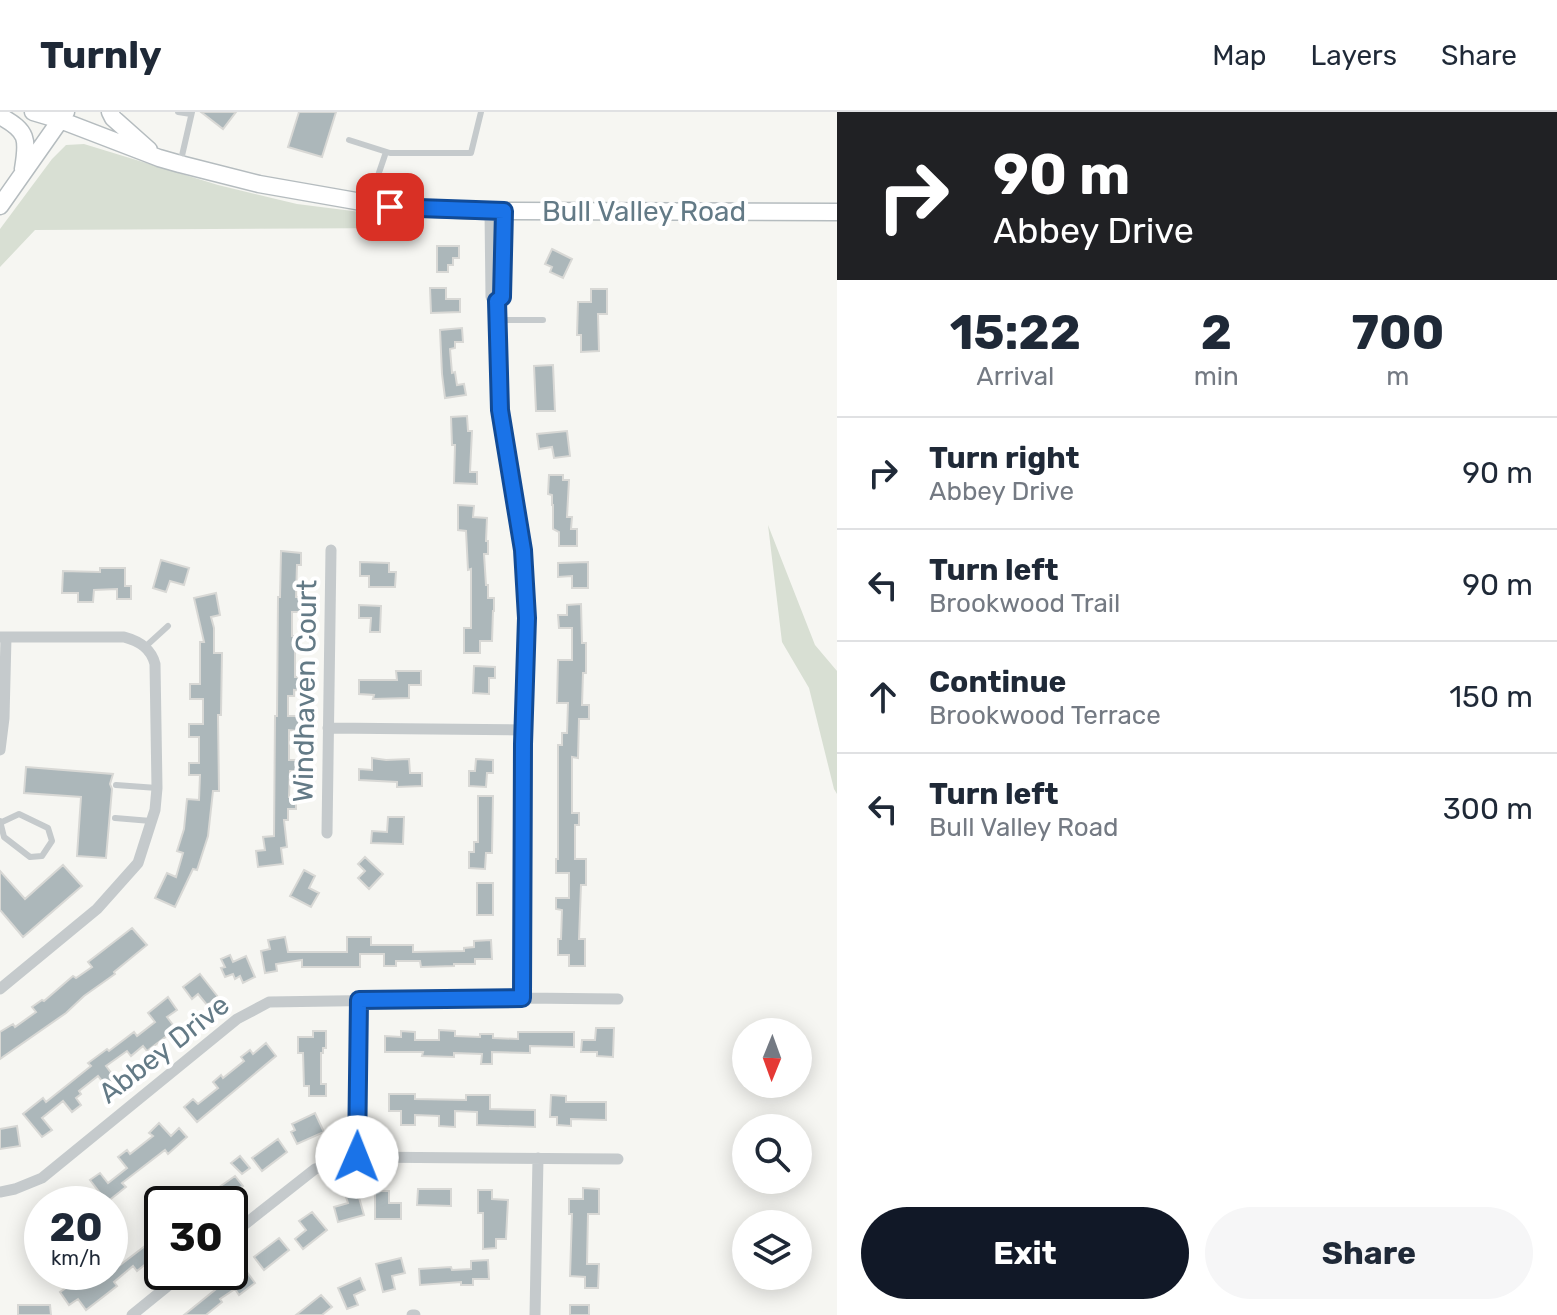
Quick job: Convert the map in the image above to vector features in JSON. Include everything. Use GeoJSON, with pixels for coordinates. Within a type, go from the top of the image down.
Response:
{"type":"FeatureCollection","features":[{"type":"Feature","properties":{"kind":"street","name":"Bull Valley Road"},"geometry":{"type":"LineString","coordinates":[[33,112],[63,116],[159,158],[180,164],[259,184],[369,204],[497,211],[837,212]]}},
{"type":"Feature","properties":{"kind":"street"},"geometry":{"type":"LineString","coordinates":[[110,112],[159,158]]}},
{"type":"Feature","properties":{"kind":"street"},"geometry":{"type":"LineString","coordinates":[[0,116],[24,132],[26,150],[21,175]]}},
{"type":"Feature","properties":{"kind":"street"},"geometry":{"type":"LineString","coordinates":[[0,206],[63,116]]}},
{"type":"Feature","properties":{"kind":"street"},"geometry":{"type":"LineString","coordinates":[[497,211],[491,297],[497,301],[500,410],[523,550],[527,618],[522,998]]}},
{"type":"Feature","properties":{"kind":"street","name":"Windhaven Court"},"geometry":{"type":"LineString","coordinates":[[327,833],[331,550]]}},
{"type":"Feature","properties":{"kind":"street"},"geometry":{"type":"LineString","coordinates":[[0,750],[4,718],[3,637],[124,637],[150,652],[155,664],[157,788],[155,810],[138,863],[97,909],[0,989]]}},
{"type":"Feature","properties":{"kind":"street"},"geometry":{"type":"LineString","coordinates":[[328,728],[524,730]]}},
{"type":"Feature","properties":{"kind":"street","name":"Abbey Drive"},"geometry":{"type":"LineString","coordinates":[[0,1192],[42,1178],[237,1019],[269,1002],[618,999]]}},
{"type":"Feature","properties":{"kind":"street"},"geometry":{"type":"LineString","coordinates":[[357,1157],[359,1000]]}},
{"type":"Feature","properties":{"kind":"street"},"geometry":{"type":"LineString","coordinates":[[248,1222],[315,1169],[357,1157],[618,1159]]}},
{"type":"Feature","properties":{"kind":"street"},"geometry":{"type":"LineString","coordinates":[[535,1315],[538,1158]]}},
{"type":"Feature","properties":{"kind":"street"},"geometry":{"type":"LineString","coordinates":[[132,1315],[163,1290]]}},
{"type":"Feature","properties":{"kind":"lane"},"geometry":{"type":"LineString","coordinates":[[178,112],[192,113],[180,164]]}},
{"type":"Feature","properties":{"kind":"lane"},"geometry":{"type":"LineString","coordinates":[[349,140],[386,152],[471,153],[481,112]]}},
{"type":"Feature","properties":{"kind":"lane"},"geometry":{"type":"LineString","coordinates":[[369,204],[386,152]]}},
{"type":"Feature","properties":{"kind":"lane"},"geometry":{"type":"LineString","coordinates":[[497,320],[543,320]]}},
{"type":"Feature","properties":{"kind":"lane"},"geometry":{"type":"LineString","coordinates":[[145,647],[168,626]]}},
{"type":"Feature","properties":{"kind":"lane"},"geometry":{"type":"LineString","coordinates":[[116,785],[157,788]]}},
{"type":"Feature","properties":{"kind":"lane"},"geometry":{"type":"LineString","coordinates":[[19,814],[48,828],[52,841],[42,856],[30,857],[4,837],[1,821],[19,814]]}},
{"type":"Feature","properties":{"kind":"lane"},"geometry":{"type":"LineString","coordinates":[[115,818],[151,821]]}},
{"type":"Feature","properties":{"kind":"shaded area"},"geometry":{"type":"Polygon","coordinates":[[[84,144],[218,185],[297,204],[400,217],[400,228],[35,230],[0,267],[0,229],[52,159],[66,145],[84,144]]]}},
{"type":"Feature","properties":{"kind":"shaded area"},"geometry":{"type":"Polygon","coordinates":[[[768,525],[815,645],[837,671],[837,794],[809,688],[782,642],[768,525]]]}},
{"type":"Feature","properties":{"kind":"building"},"geometry":{"type":"Polygon","coordinates":[[[201,112],[236,112],[223,129],[201,112]]]}},
{"type":"Feature","properties":{"kind":"building"},"geometry":{"type":"Polygon","coordinates":[[[299,112],[336,112],[322,157],[288,147],[299,112]]]}},
{"type":"Feature","properties":{"kind":"building"},"geometry":{"type":"Polygon","coordinates":[[[437,246],[459,246],[459,258],[453,258],[448,272],[437,272],[437,246]]]}},
{"type":"Feature","properties":{"kind":"building"},"geometry":{"type":"Polygon","coordinates":[[[552,249],[572,259],[563,278],[550,272],[552,267],[545,264],[552,249]]]}},
{"type":"Feature","properties":{"kind":"building"},"geometry":{"type":"Polygon","coordinates":[[[430,288],[446,288],[446,299],[460,299],[460,312],[431,313],[430,288]]]}},
{"type":"Feature","properties":{"kind":"building"},"geometry":{"type":"Polygon","coordinates":[[[591,289],[607,289],[607,314],[598,314],[599,351],[581,352],[581,335],[577,335],[578,302],[591,302],[591,289]]]}},
{"type":"Feature","properties":{"kind":"building"},"geometry":{"type":"Polygon","coordinates":[[[462,328],[463,342],[455,342],[455,348],[450,349],[452,373],[455,372],[457,385],[464,384],[466,395],[445,398],[440,330],[462,328]]]}},
{"type":"Feature","properties":{"kind":"building"},"geometry":{"type":"Polygon","coordinates":[[[553,365],[555,411],[536,411],[534,366],[553,365]]]}},
{"type":"Feature","properties":{"kind":"building"},"geometry":{"type":"Polygon","coordinates":[[[467,416],[468,431],[472,431],[470,472],[477,472],[477,484],[454,483],[455,445],[452,445],[451,417],[467,416]]]}},
{"type":"Feature","properties":{"kind":"building"},"geometry":{"type":"Polygon","coordinates":[[[567,431],[570,456],[554,458],[552,447],[539,449],[537,434],[567,431]]]}},
{"type":"Feature","properties":{"kind":"building"},"geometry":{"type":"Polygon","coordinates":[[[549,475],[563,475],[563,480],[569,480],[567,517],[572,517],[571,529],[577,529],[577,546],[559,546],[559,532],[553,529],[552,495],[548,494],[549,475]]]}},
{"type":"Feature","properties":{"kind":"building"},"geometry":{"type":"Polygon","coordinates":[[[458,505],[474,506],[473,517],[487,518],[488,554],[484,554],[486,585],[488,598],[494,598],[494,611],[492,641],[480,641],[480,653],[464,653],[464,628],[471,628],[471,569],[468,570],[466,531],[458,530],[458,505]]]}},
{"type":"Feature","properties":{"kind":"building"},"geometry":{"type":"Polygon","coordinates":[[[281,551],[301,553],[301,565],[297,565],[296,597],[301,597],[301,612],[292,612],[292,636],[301,636],[301,649],[295,649],[295,677],[301,677],[301,691],[294,690],[294,696],[288,696],[288,716],[299,716],[299,731],[289,730],[289,760],[298,760],[298,771],[290,771],[289,797],[296,797],[296,809],[288,809],[288,820],[284,820],[287,847],[281,848],[283,864],[258,867],[256,851],[265,850],[263,837],[274,836],[281,551]]]}},
{"type":"Feature","properties":{"kind":"building"},"geometry":{"type":"Polygon","coordinates":[[[161,560],[189,568],[184,585],[170,581],[166,592],[153,588],[161,560]]]}},
{"type":"Feature","properties":{"kind":"building"},"geometry":{"type":"Polygon","coordinates":[[[360,562],[389,563],[389,572],[396,572],[395,587],[369,587],[369,576],[360,576],[360,562]]]}},
{"type":"Feature","properties":{"kind":"building"},"geometry":{"type":"Polygon","coordinates":[[[588,562],[588,588],[572,588],[572,576],[558,577],[558,563],[588,562]]]}},
{"type":"Feature","properties":{"kind":"building"},"geometry":{"type":"Polygon","coordinates":[[[100,568],[125,568],[125,586],[131,586],[131,599],[117,599],[117,589],[94,590],[93,602],[78,602],[78,593],[62,593],[63,571],[100,572],[100,568]]]}},
{"type":"Feature","properties":{"kind":"building"},"geometry":{"type":"Polygon","coordinates":[[[216,593],[220,615],[211,617],[214,653],[222,653],[221,715],[218,715],[219,791],[213,791],[208,836],[197,870],[193,869],[175,907],[155,898],[167,873],[176,877],[183,853],[177,851],[184,829],[187,799],[199,800],[200,775],[189,775],[189,763],[199,763],[199,737],[189,737],[189,724],[203,724],[203,699],[190,699],[190,684],[200,684],[200,642],[204,642],[194,598],[216,593]]]}},
{"type":"Feature","properties":{"kind":"building"},"geometry":{"type":"Polygon","coordinates":[[[581,604],[582,643],[586,643],[582,705],[589,705],[589,719],[579,719],[578,758],[572,757],[572,813],[579,813],[579,825],[575,825],[575,859],[586,859],[586,885],[581,885],[579,939],[585,939],[585,966],[569,966],[569,955],[558,955],[562,910],[556,909],[556,898],[569,898],[569,873],[556,873],[558,745],[562,745],[562,733],[567,733],[568,703],[557,703],[558,660],[572,660],[572,628],[559,628],[558,615],[567,615],[567,605],[581,604]]]}},
{"type":"Feature","properties":{"kind":"building"},"geometry":{"type":"Polygon","coordinates":[[[359,605],[381,606],[380,632],[370,632],[371,618],[359,618],[359,605]]]}},
{"type":"Feature","properties":{"kind":"building"},"geometry":{"type":"Polygon","coordinates":[[[474,666],[495,667],[495,678],[489,678],[489,694],[473,693],[474,666]]]}},
{"type":"Feature","properties":{"kind":"building"},"geometry":{"type":"Polygon","coordinates":[[[396,671],[421,671],[421,685],[409,685],[409,698],[373,699],[374,695],[359,694],[359,680],[397,680],[396,671]]]}},
{"type":"Feature","properties":{"kind":"building"},"geometry":{"type":"Polygon","coordinates":[[[372,758],[409,759],[410,773],[422,773],[422,786],[397,787],[397,782],[359,780],[359,769],[372,770],[372,758]]]}},
{"type":"Feature","properties":{"kind":"building"},"geometry":{"type":"Polygon","coordinates":[[[476,759],[493,760],[493,773],[487,773],[486,787],[469,786],[469,771],[475,771],[476,759]]]}},
{"type":"Feature","properties":{"kind":"building"},"geometry":{"type":"Polygon","coordinates":[[[26,767],[113,774],[106,858],[77,856],[81,797],[24,793],[26,767]]]}},
{"type":"Feature","properties":{"kind":"building"},"geometry":{"type":"Polygon","coordinates":[[[478,796],[493,796],[492,853],[486,853],[485,869],[469,868],[469,852],[474,852],[474,842],[478,842],[478,796]]]}},
{"type":"Feature","properties":{"kind":"building"},"geometry":{"type":"Polygon","coordinates":[[[388,817],[404,817],[403,844],[371,843],[372,831],[387,832],[388,817]]]}},
{"type":"Feature","properties":{"kind":"building"},"geometry":{"type":"Polygon","coordinates":[[[365,857],[383,874],[369,889],[358,878],[365,871],[358,864],[365,857]]]}},
{"type":"Feature","properties":{"kind":"building"},"geometry":{"type":"Polygon","coordinates":[[[63,865],[82,886],[23,937],[0,910],[0,871],[25,899],[63,865]]]}},
{"type":"Feature","properties":{"kind":"building"},"geometry":{"type":"Polygon","coordinates":[[[304,870],[315,876],[309,888],[319,893],[311,907],[290,896],[304,870]]]}},
{"type":"Feature","properties":{"kind":"building"},"geometry":{"type":"Polygon","coordinates":[[[477,883],[493,883],[493,915],[477,915],[477,883]]]}},
{"type":"Feature","properties":{"kind":"building"},"geometry":{"type":"Polygon","coordinates":[[[132,928],[147,945],[66,1013],[0,1059],[0,1032],[13,1024],[15,1027],[36,1012],[32,1007],[44,1001],[73,976],[76,978],[92,967],[88,962],[132,928]]]}},
{"type":"Feature","properties":{"kind":"building"},"geometry":{"type":"Polygon","coordinates":[[[285,937],[288,952],[347,952],[347,937],[371,937],[371,945],[413,945],[413,952],[464,951],[464,948],[474,947],[474,941],[491,940],[492,959],[475,959],[475,964],[454,966],[421,967],[420,961],[396,961],[396,966],[384,966],[384,954],[360,954],[360,967],[302,967],[302,960],[276,964],[277,971],[265,973],[261,951],[270,949],[268,940],[285,937]]]}},
{"type":"Feature","properties":{"kind":"building"},"geometry":{"type":"Polygon","coordinates":[[[230,955],[233,962],[246,956],[255,977],[243,983],[240,976],[235,979],[233,974],[225,977],[221,959],[230,955]]]}},
{"type":"Feature","properties":{"kind":"building"},"geometry":{"type":"Polygon","coordinates":[[[200,974],[218,997],[207,1005],[198,994],[192,999],[183,987],[200,974]]]}},
{"type":"Feature","properties":{"kind":"building"},"geometry":{"type":"Polygon","coordinates":[[[168,997],[177,1010],[167,1017],[176,1029],[147,1051],[143,1046],[131,1056],[127,1051],[106,1066],[115,1078],[106,1086],[98,1076],[79,1091],[81,1094],[76,1098],[81,1105],[72,1112],[63,1101],[42,1118],[52,1130],[42,1137],[23,1114],[43,1098],[46,1102],[107,1049],[109,1051],[134,1032],[137,1036],[155,1022],[148,1013],[168,997]]]}},
{"type":"Feature","properties":{"kind":"building"},"geometry":{"type":"Polygon","coordinates":[[[596,1028],[614,1028],[613,1057],[597,1056],[597,1052],[581,1052],[582,1040],[595,1040],[596,1028]]]}},
{"type":"Feature","properties":{"kind":"building"},"geometry":{"type":"Polygon","coordinates":[[[439,1030],[455,1031],[455,1036],[493,1034],[493,1038],[518,1039],[518,1032],[574,1032],[574,1047],[530,1046],[530,1053],[492,1052],[492,1064],[481,1064],[482,1054],[454,1053],[454,1057],[422,1056],[423,1052],[385,1052],[385,1036],[401,1037],[401,1031],[415,1032],[415,1040],[439,1040],[439,1030]]]}},
{"type":"Feature","properties":{"kind":"building"},"geometry":{"type":"Polygon","coordinates":[[[313,1031],[326,1031],[326,1048],[321,1053],[321,1084],[326,1084],[326,1096],[309,1096],[309,1086],[304,1086],[303,1053],[298,1053],[298,1037],[313,1037],[313,1031]]]}},
{"type":"Feature","properties":{"kind":"building"},"geometry":{"type":"Polygon","coordinates":[[[266,1043],[276,1056],[197,1122],[184,1107],[193,1099],[198,1104],[218,1088],[213,1082],[244,1061],[241,1057],[250,1050],[253,1054],[266,1043]]]}},
{"type":"Feature","properties":{"kind":"building"},"geometry":{"type":"Polygon","coordinates":[[[389,1094],[415,1094],[415,1099],[466,1100],[466,1095],[490,1095],[490,1109],[535,1110],[535,1127],[477,1125],[477,1112],[455,1111],[455,1127],[439,1126],[439,1116],[415,1115],[415,1125],[401,1125],[401,1111],[389,1111],[389,1094]]]}},
{"type":"Feature","properties":{"kind":"building"},"geometry":{"type":"Polygon","coordinates":[[[551,1095],[566,1096],[566,1102],[606,1102],[606,1120],[571,1119],[571,1126],[557,1125],[557,1117],[550,1117],[551,1095]]]}},
{"type":"Feature","properties":{"kind":"building"},"geometry":{"type":"Polygon","coordinates":[[[315,1113],[324,1132],[297,1144],[291,1132],[295,1130],[292,1124],[315,1113]]]}},
{"type":"Feature","properties":{"kind":"building"},"geometry":{"type":"Polygon","coordinates":[[[159,1123],[171,1136],[179,1128],[187,1137],[168,1154],[165,1150],[122,1183],[125,1186],[95,1186],[90,1180],[100,1173],[108,1183],[127,1168],[118,1157],[127,1150],[130,1154],[153,1136],[149,1133],[159,1123]]]}},
{"type":"Feature","properties":{"kind":"building"},"geometry":{"type":"Polygon","coordinates":[[[17,1126],[20,1146],[0,1149],[0,1129],[17,1126]]]}},
{"type":"Feature","properties":{"kind":"building"},"geometry":{"type":"Polygon","coordinates":[[[278,1139],[287,1152],[262,1171],[252,1158],[278,1139]]]}},
{"type":"Feature","properties":{"kind":"building"},"geometry":{"type":"Polygon","coordinates":[[[240,1156],[250,1168],[242,1174],[231,1163],[240,1156]]]}},
{"type":"Feature","properties":{"kind":"building"},"geometry":{"type":"Polygon","coordinates":[[[235,1176],[243,1186],[221,1186],[235,1176]]]}},
{"type":"Feature","properties":{"kind":"building"},"geometry":{"type":"Polygon","coordinates":[[[583,1188],[599,1189],[599,1214],[588,1214],[587,1264],[599,1264],[598,1288],[585,1288],[585,1277],[570,1276],[572,1214],[569,1214],[569,1199],[583,1199],[583,1188]]]}},
{"type":"Feature","properties":{"kind":"building"},"geometry":{"type":"Polygon","coordinates":[[[418,1189],[451,1189],[451,1206],[417,1205],[418,1189]]]}},
{"type":"Feature","properties":{"kind":"building"},"geometry":{"type":"Polygon","coordinates":[[[478,1190],[492,1190],[492,1199],[508,1200],[506,1239],[496,1239],[496,1248],[483,1249],[483,1213],[478,1213],[478,1190]]]}},
{"type":"Feature","properties":{"kind":"building"},"geometry":{"type":"Polygon","coordinates":[[[375,1191],[389,1191],[389,1203],[401,1203],[401,1219],[375,1219],[375,1191]]]}},
{"type":"Feature","properties":{"kind":"building"},"geometry":{"type":"Polygon","coordinates":[[[358,1194],[364,1215],[338,1222],[334,1207],[348,1203],[346,1197],[358,1194]]]}},
{"type":"Feature","properties":{"kind":"building"},"geometry":{"type":"Polygon","coordinates":[[[312,1212],[327,1230],[303,1249],[295,1239],[306,1230],[299,1221],[312,1212]]]}},
{"type":"Feature","properties":{"kind":"building"},"geometry":{"type":"Polygon","coordinates":[[[279,1238],[289,1250],[264,1270],[254,1257],[279,1238]]]}},
{"type":"Feature","properties":{"kind":"building"},"geometry":{"type":"Polygon","coordinates":[[[144,1247],[144,1265],[137,1271],[133,1266],[128,1270],[128,1259],[144,1247]]]}},
{"type":"Feature","properties":{"kind":"building"},"geometry":{"type":"Polygon","coordinates":[[[401,1258],[405,1273],[392,1276],[395,1289],[383,1292],[376,1264],[401,1258]]]}},
{"type":"Feature","properties":{"kind":"building"},"geometry":{"type":"Polygon","coordinates":[[[488,1260],[489,1279],[473,1279],[473,1285],[461,1285],[461,1282],[420,1285],[419,1269],[471,1269],[471,1261],[488,1260]]]}},
{"type":"Feature","properties":{"kind":"building"},"geometry":{"type":"Polygon","coordinates":[[[248,1273],[255,1283],[248,1288],[248,1273]]]}},
{"type":"Feature","properties":{"kind":"building"},"geometry":{"type":"Polygon","coordinates":[[[360,1278],[365,1290],[354,1295],[358,1305],[347,1309],[338,1288],[360,1278]]]}},
{"type":"Feature","properties":{"kind":"building"},"geometry":{"type":"Polygon","coordinates":[[[112,1290],[86,1310],[78,1299],[69,1305],[60,1292],[112,1290]]]}},
{"type":"Feature","properties":{"kind":"building"},"geometry":{"type":"Polygon","coordinates":[[[215,1290],[234,1290],[220,1299],[222,1302],[206,1315],[184,1315],[215,1290]]]}},
{"type":"Feature","properties":{"kind":"building"},"geometry":{"type":"Polygon","coordinates":[[[321,1295],[332,1307],[322,1315],[296,1315],[321,1295]]]}},
{"type":"Feature","properties":{"kind":"building"},"geometry":{"type":"Polygon","coordinates":[[[18,1305],[50,1305],[51,1315],[18,1315],[18,1305]]]}},
{"type":"Feature","properties":{"kind":"building"},"geometry":{"type":"Polygon","coordinates":[[[570,1305],[589,1305],[589,1315],[570,1315],[570,1305]]]}},
{"type":"Feature","properties":{"kind":"route"},"geometry":{"type":"LineString","coordinates":[[357,1157],[359,1000],[522,998],[527,618],[523,550],[500,410],[497,301],[502,297],[504,211],[390,207]]}}]}
